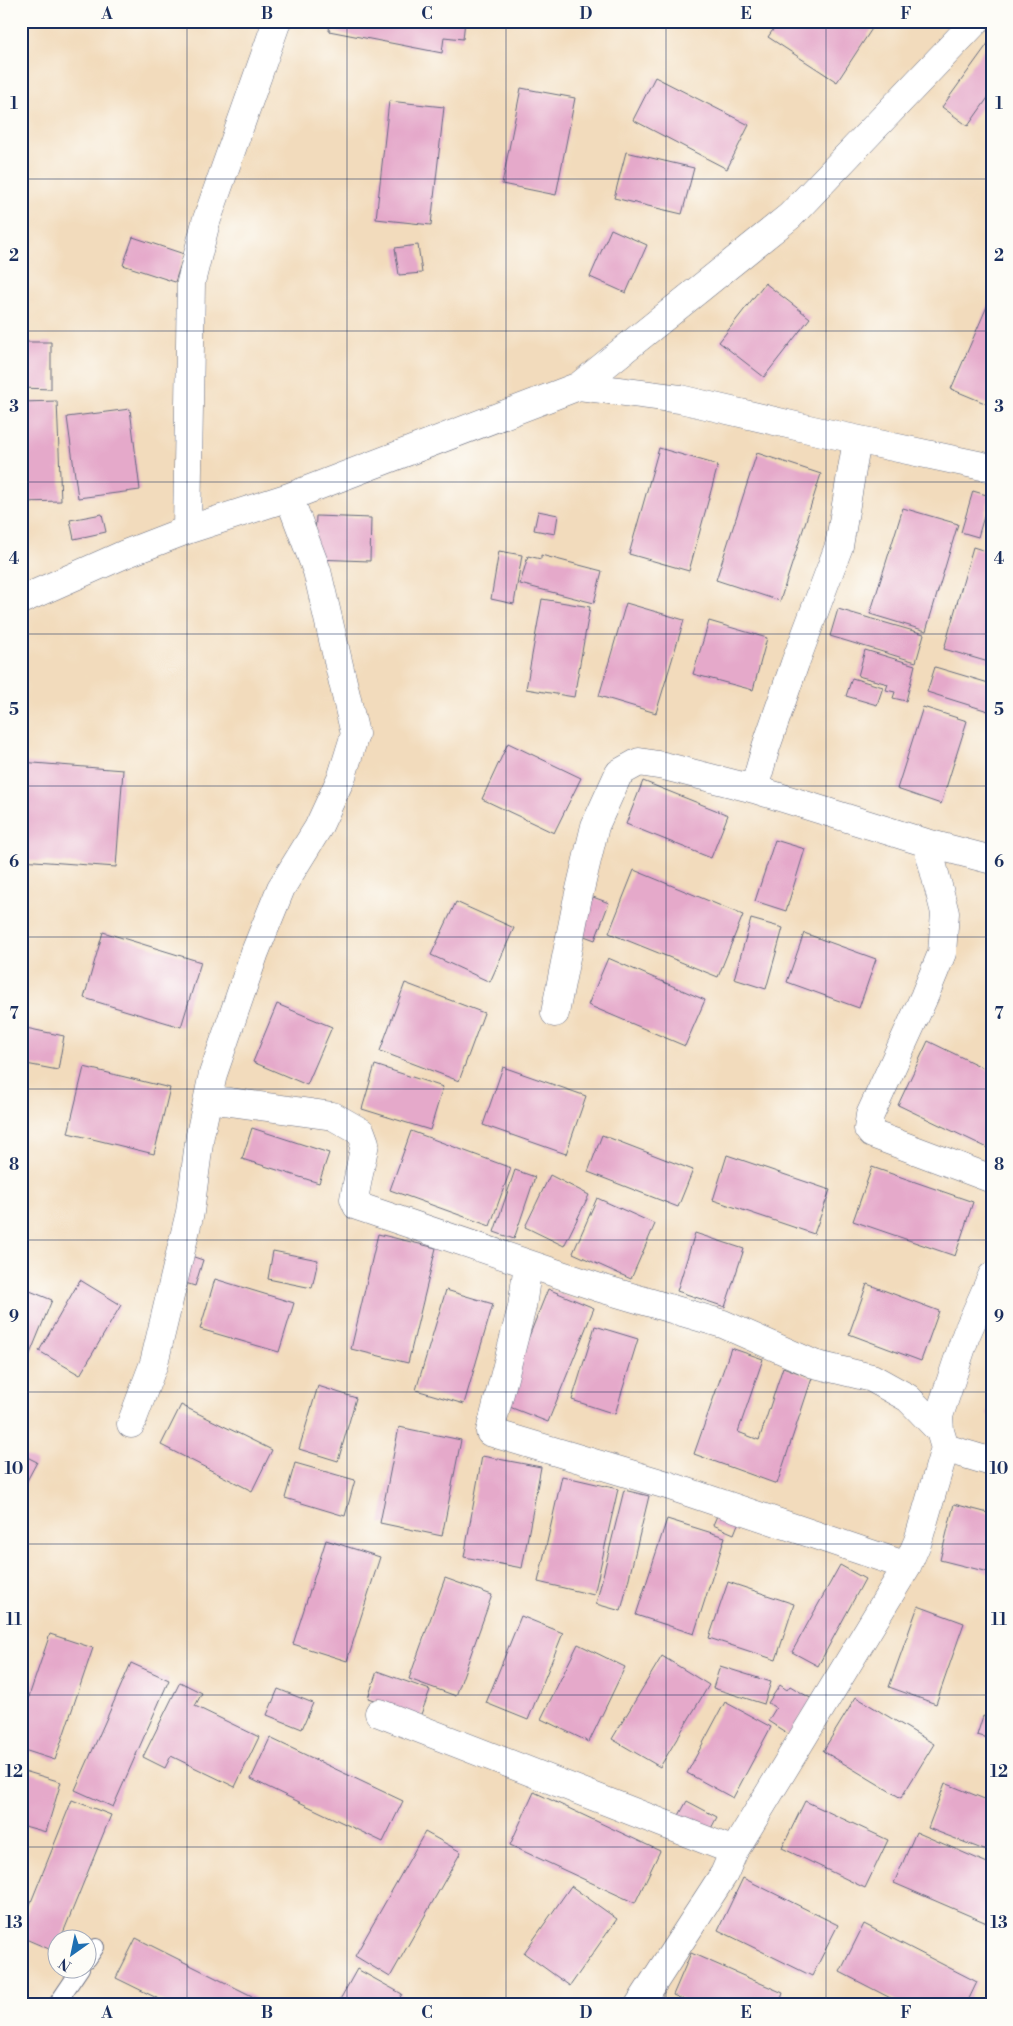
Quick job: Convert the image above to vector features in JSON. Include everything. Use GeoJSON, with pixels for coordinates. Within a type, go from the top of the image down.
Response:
{"type":"FeatureCollection","features":[{"type":"Feature","properties":{"kind":"street"},"geometry":{"type":"LineString","coordinates":[[187,530],[191,282],[206,222],[277,21]]}},
{"type":"Feature","properties":{"kind":"street"},"geometry":{"type":"LineString","coordinates":[[21,600],[125,554],[187,530],[290,497],[579,386],[790,216],[976,21]]}},
{"type":"Feature","properties":{"kind":"street"},"geometry":{"type":"LineString","coordinates":[[579,386],[680,399],[857,440],[992,468]]}},
{"type":"Feature","properties":{"kind":"street"},"geometry":{"type":"LineString","coordinates":[[754,789],[794,663],[839,546],[857,440]]}},
{"type":"Feature","properties":{"kind":"street"},"geometry":{"type":"LineString","coordinates":[[131,1424],[154,1363],[190,1212],[200,1135],[213,1074],[255,952],[281,888],[318,828],[342,776],[355,734],[317,572],[290,497]]}},
{"type":"Feature","properties":{"kind":"street"},"geometry":{"type":"LineString","coordinates":[[555,1013],[577,902],[595,826],[619,773],[639,762],[664,766],[754,789],[992,860]]}},
{"type":"Feature","properties":{"kind":"street"},"geometry":{"type":"LineString","coordinates":[[927,842],[945,913],[942,953],[870,1115],[868,1128],[872,1134],[992,1179]]}},
{"type":"Feature","properties":{"kind":"street"},"geometry":{"type":"LineString","coordinates":[[208,1099],[333,1116],[361,1132],[365,1143],[354,1199],[357,1206],[597,1288],[723,1324],[814,1364],[872,1378],[908,1398],[943,1440],[992,1462]]}},
{"type":"Feature","properties":{"kind":"street"},"geometry":{"type":"LineString","coordinates":[[528,1264],[522,1306],[490,1432],[667,1485],[907,1566]]}},
{"type":"Feature","properties":{"kind":"street"},"geometry":{"type":"LineString","coordinates":[[639,2005],[724,1874],[734,1851],[907,1566],[918,1541],[943,1440],[939,1416],[966,1335],[992,1276]]}},
{"type":"Feature","properties":{"kind":"street"},"geometry":{"type":"LineString","coordinates":[[379,1713],[734,1851]]}},
{"type":"Feature","properties":{"kind":"lane"},"geometry":{"type":"LineString","coordinates":[[56,2005],[74,1978]]}},
{"type":"Feature","properties":{"kind":"building"},"geometry":{"type":"Polygon","coordinates":[[[330,21],[465,21],[463,39],[444,37],[442,53],[329,31],[330,21]]]}},
{"type":"Feature","properties":{"kind":"building"},"geometry":{"type":"Polygon","coordinates":[[[779,21],[877,21],[837,82],[768,37],[779,21]]]}},
{"type":"Feature","properties":{"kind":"building"},"geometry":{"type":"Polygon","coordinates":[[[992,38],[992,92],[968,126],[942,107],[992,38]]]}},
{"type":"Feature","properties":{"kind":"building"},"geometry":{"type":"Polygon","coordinates":[[[655,77],[749,125],[727,169],[633,120],[655,77]]]}},
{"type":"Feature","properties":{"kind":"building"},"geometry":{"type":"Polygon","coordinates":[[[521,88],[575,98],[556,195],[502,184],[521,88]]]}},
{"type":"Feature","properties":{"kind":"building"},"geometry":{"type":"Polygon","coordinates":[[[389,101],[444,107],[431,225],[376,219],[389,101]]]}},
{"type":"Feature","properties":{"kind":"building"},"geometry":{"type":"Polygon","coordinates":[[[626,152],[694,168],[682,214],[614,198],[626,152]]]}},
{"type":"Feature","properties":{"kind":"building"},"geometry":{"type":"Polygon","coordinates":[[[611,229],[647,245],[626,293],[590,277],[611,229]]]}},
{"type":"Feature","properties":{"kind":"building"},"geometry":{"type":"Polygon","coordinates":[[[133,237],[184,254],[175,282],[123,265],[133,237]]]}},
{"type":"Feature","properties":{"kind":"building"},"geometry":{"type":"Polygon","coordinates":[[[418,245],[422,273],[399,275],[395,248],[418,245]]]}},
{"type":"Feature","properties":{"kind":"building"},"geometry":{"type":"Polygon","coordinates":[[[765,283],[810,318],[764,377],[719,342],[765,283]]]}},
{"type":"Feature","properties":{"kind":"building"},"geometry":{"type":"Polygon","coordinates":[[[992,295],[992,406],[951,389],[992,295]]]}},
{"type":"Feature","properties":{"kind":"building"},"geometry":{"type":"Polygon","coordinates":[[[21,342],[51,342],[51,389],[21,388],[21,342]]]}},
{"type":"Feature","properties":{"kind":"building"},"geometry":{"type":"Polygon","coordinates":[[[57,401],[61,501],[21,502],[21,402],[57,401]]]}},
{"type":"Feature","properties":{"kind":"building"},"geometry":{"type":"Polygon","coordinates":[[[130,409],[140,490],[78,498],[67,417],[130,409]]]}},
{"type":"Feature","properties":{"kind":"building"},"geometry":{"type":"Polygon","coordinates":[[[659,448],[718,465],[689,571],[629,554],[659,448]]]}},
{"type":"Feature","properties":{"kind":"building"},"geometry":{"type":"Polygon","coordinates":[[[757,453],[821,474],[780,601],[716,580],[757,453]]]}},
{"type":"Feature","properties":{"kind":"building"},"geometry":{"type":"Polygon","coordinates":[[[973,491],[990,496],[978,537],[961,532],[973,491]]]}},
{"type":"Feature","properties":{"kind":"building"},"geometry":{"type":"Polygon","coordinates":[[[903,508],[958,524],[926,631],[870,614],[903,508]]]}},
{"type":"Feature","properties":{"kind":"building"},"geometry":{"type":"Polygon","coordinates":[[[538,511],[558,515],[555,534],[534,530],[538,511]]]}},
{"type":"Feature","properties":{"kind":"building"},"geometry":{"type":"Polygon","coordinates":[[[102,514],[106,532],[74,539],[70,520],[102,514]]]}},
{"type":"Feature","properties":{"kind":"building"},"geometry":{"type":"Polygon","coordinates":[[[316,516],[371,518],[370,561],[314,559],[316,516]]]}},
{"type":"Feature","properties":{"kind":"building"},"geometry":{"type":"Polygon","coordinates":[[[973,547],[992,553],[992,663],[944,649],[973,547]]]}},
{"type":"Feature","properties":{"kind":"building"},"geometry":{"type":"Polygon","coordinates":[[[499,551],[522,555],[514,604],[491,599],[499,551]]]}},
{"type":"Feature","properties":{"kind":"building"},"geometry":{"type":"Polygon","coordinates":[[[541,555],[602,571],[594,603],[520,584],[528,556],[541,559],[541,555]]]}},
{"type":"Feature","properties":{"kind":"building"},"geometry":{"type":"Polygon","coordinates":[[[542,599],[590,607],[574,697],[526,689],[542,599]]]}},
{"type":"Feature","properties":{"kind":"building"},"geometry":{"type":"Polygon","coordinates":[[[626,603],[684,620],[656,713],[599,696],[626,603]]]}},
{"type":"Feature","properties":{"kind":"building"},"geometry":{"type":"Polygon","coordinates":[[[838,609],[924,634],[916,662],[830,636],[838,609]]]}},
{"type":"Feature","properties":{"kind":"building"},"geometry":{"type":"Polygon","coordinates":[[[709,621],[767,638],[753,690],[693,674],[709,621]]]}},
{"type":"Feature","properties":{"kind":"building"},"geometry":{"type":"Polygon","coordinates":[[[865,650],[915,665],[906,701],[893,698],[895,692],[886,690],[888,684],[858,676],[865,650]]]}},
{"type":"Feature","properties":{"kind":"building"},"geometry":{"type":"Polygon","coordinates":[[[935,667],[992,684],[992,701],[988,711],[927,692],[935,667]]]}},
{"type":"Feature","properties":{"kind":"building"},"geometry":{"type":"Polygon","coordinates":[[[852,678],[883,687],[877,705],[846,696],[852,678]]]}},
{"type":"Feature","properties":{"kind":"building"},"geometry":{"type":"Polygon","coordinates":[[[923,707],[967,721],[941,804],[897,789],[923,707]]]}},
{"type":"Feature","properties":{"kind":"building"},"geometry":{"type":"Polygon","coordinates":[[[508,743],[581,778],[554,833],[482,799],[508,743]]]}},
{"type":"Feature","properties":{"kind":"building"},"geometry":{"type":"Polygon","coordinates":[[[21,762],[123,770],[116,867],[21,860],[21,762]]]}},
{"type":"Feature","properties":{"kind":"building"},"geometry":{"type":"Polygon","coordinates":[[[643,781],[728,815],[711,858],[626,824],[643,781]]]}},
{"type":"Feature","properties":{"kind":"building"},"geometry":{"type":"Polygon","coordinates":[[[775,840],[805,849],[786,911],[755,901],[775,840]]]}},
{"type":"Feature","properties":{"kind":"building"},"geometry":{"type":"Polygon","coordinates":[[[634,870],[743,915],[718,977],[609,933],[634,870]]]}},
{"type":"Feature","properties":{"kind":"building"},"geometry":{"type":"Polygon","coordinates":[[[593,897],[609,903],[595,940],[579,934],[593,897]]]}},
{"type":"Feature","properties":{"kind":"building"},"geometry":{"type":"Polygon","coordinates":[[[456,902],[514,928],[490,982],[431,955],[456,902]]]}},
{"type":"Feature","properties":{"kind":"building"},"geometry":{"type":"Polygon","coordinates":[[[751,919],[783,928],[766,989],[734,979],[751,919]]]}},
{"type":"Feature","properties":{"kind":"building"},"geometry":{"type":"Polygon","coordinates":[[[103,932],[201,962],[181,1027],[84,998],[103,932]]]}},
{"type":"Feature","properties":{"kind":"building"},"geometry":{"type":"Polygon","coordinates":[[[804,933],[876,959],[859,1008],[787,982],[804,933]]]}},
{"type":"Feature","properties":{"kind":"building"},"geometry":{"type":"Polygon","coordinates":[[[608,958],[705,1000],[685,1046],[588,1005],[608,958]]]}},
{"type":"Feature","properties":{"kind":"building"},"geometry":{"type":"Polygon","coordinates":[[[405,983],[484,1013],[459,1081],[380,1051],[405,983]]]}},
{"type":"Feature","properties":{"kind":"building"},"geometry":{"type":"Polygon","coordinates":[[[277,1004],[332,1027],[307,1085],[253,1062],[277,1004]]]}},
{"type":"Feature","properties":{"kind":"building"},"geometry":{"type":"Polygon","coordinates":[[[21,1027],[64,1036],[58,1070],[21,1063],[21,1027]]]}},
{"type":"Feature","properties":{"kind":"building"},"geometry":{"type":"Polygon","coordinates":[[[928,1041],[992,1072],[992,1150],[898,1105],[928,1041]]]}},
{"type":"Feature","properties":{"kind":"building"},"geometry":{"type":"Polygon","coordinates":[[[375,1065],[443,1087],[430,1130],[362,1109],[375,1065]]]}},
{"type":"Feature","properties":{"kind":"building"},"geometry":{"type":"Polygon","coordinates":[[[84,1067],[170,1088],[154,1154],[68,1133],[84,1067]]]}},
{"type":"Feature","properties":{"kind":"building"},"geometry":{"type":"Polygon","coordinates":[[[503,1067],[586,1096],[566,1154],[483,1125],[503,1067]]]}},
{"type":"Feature","properties":{"kind":"building"},"geometry":{"type":"Polygon","coordinates":[[[252,1128],[329,1153],[319,1183],[242,1159],[252,1128]]]}},
{"type":"Feature","properties":{"kind":"building"},"geometry":{"type":"Polygon","coordinates":[[[411,1131],[511,1168],[490,1226],[390,1190],[411,1131]]]}},
{"type":"Feature","properties":{"kind":"building"},"geometry":{"type":"Polygon","coordinates":[[[602,1135],[693,1170],[678,1207],[588,1172],[602,1135]]]}},
{"type":"Feature","properties":{"kind":"building"},"geometry":{"type":"Polygon","coordinates":[[[727,1155],[830,1190],[814,1234],[713,1200],[727,1155]]]}},
{"type":"Feature","properties":{"kind":"building"},"geometry":{"type":"Polygon","coordinates":[[[872,1167],[973,1202],[955,1256],[853,1221],[872,1167]]]}},
{"type":"Feature","properties":{"kind":"building"},"geometry":{"type":"Polygon","coordinates":[[[515,1170],[535,1177],[514,1239],[494,1232],[515,1170]]]}},
{"type":"Feature","properties":{"kind":"building"},"geometry":{"type":"Polygon","coordinates":[[[550,1175],[589,1195],[564,1246],[525,1227],[550,1175]]]}},
{"type":"Feature","properties":{"kind":"building"},"geometry":{"type":"Polygon","coordinates":[[[597,1198],[655,1224],[631,1279],[573,1253],[597,1198]]]}},
{"type":"Feature","properties":{"kind":"building"},"geometry":{"type":"Polygon","coordinates":[[[695,1233],[744,1249],[725,1307],[677,1291],[695,1233]]]}},
{"type":"Feature","properties":{"kind":"building"},"geometry":{"type":"Polygon","coordinates":[[[378,1234],[436,1248],[408,1363],[351,1349],[378,1234]]]}},
{"type":"Feature","properties":{"kind":"building"},"geometry":{"type":"Polygon","coordinates":[[[273,1251],[318,1260],[312,1288],[268,1279],[273,1251]]]}},
{"type":"Feature","properties":{"kind":"building"},"geometry":{"type":"Polygon","coordinates":[[[188,1255],[203,1260],[195,1286],[179,1281],[188,1255]]]}},
{"type":"Feature","properties":{"kind":"building"},"geometry":{"type":"Polygon","coordinates":[[[215,1279],[294,1303],[279,1352],[200,1329],[215,1279]]]}},
{"type":"Feature","properties":{"kind":"building"},"geometry":{"type":"Polygon","coordinates":[[[80,1280],[121,1305],[80,1375],[39,1351],[80,1280]]]}},
{"type":"Feature","properties":{"kind":"building"},"geometry":{"type":"Polygon","coordinates":[[[867,1284],[939,1311],[921,1361],[849,1334],[867,1284]]]}},
{"type":"Feature","properties":{"kind":"building"},"geometry":{"type":"Polygon","coordinates":[[[25,1289],[52,1300],[25,1366],[21,1364],[21,1291],[24,1292],[25,1289]]]}},
{"type":"Feature","properties":{"kind":"building"},"geometry":{"type":"Polygon","coordinates":[[[548,1289],[594,1308],[548,1422],[502,1404],[548,1289]]]}},
{"type":"Feature","properties":{"kind":"building"},"geometry":{"type":"Polygon","coordinates":[[[446,1290],[493,1304],[464,1404],[416,1390],[446,1290]]]}},
{"type":"Feature","properties":{"kind":"building"},"geometry":{"type":"Polygon","coordinates":[[[595,1326],[638,1339],[615,1414],[572,1400],[595,1326]]]}},
{"type":"Feature","properties":{"kind":"building"},"geometry":{"type":"Polygon","coordinates":[[[731,1348],[763,1359],[738,1432],[759,1440],[783,1367],[812,1378],[777,1484],[694,1454],[731,1348]]]}},
{"type":"Feature","properties":{"kind":"building"},"geometry":{"type":"Polygon","coordinates":[[[318,1386],[356,1398],[338,1461],[299,1449],[318,1386]]]}},
{"type":"Feature","properties":{"kind":"building"},"geometry":{"type":"Polygon","coordinates":[[[992,1399],[992,1416],[987,1414],[992,1399]]]}},
{"type":"Feature","properties":{"kind":"building"},"geometry":{"type":"Polygon","coordinates":[[[181,1405],[272,1450],[252,1491],[161,1445],[181,1405]]]}},
{"type":"Feature","properties":{"kind":"building"},"geometry":{"type":"Polygon","coordinates":[[[399,1427],[461,1440],[442,1536],[380,1523],[399,1427]]]}},
{"type":"Feature","properties":{"kind":"building"},"geometry":{"type":"Polygon","coordinates":[[[21,1454],[37,1462],[21,1492],[21,1454]]]}},
{"type":"Feature","properties":{"kind":"building"},"geometry":{"type":"Polygon","coordinates":[[[482,1456],[541,1467],[522,1568],[464,1557],[482,1456]]]}},
{"type":"Feature","properties":{"kind":"building"},"geometry":{"type":"Polygon","coordinates":[[[295,1463],[355,1480],[345,1516],[285,1498],[295,1463]]]}},
{"type":"Feature","properties":{"kind":"building"},"geometry":{"type":"Polygon","coordinates":[[[562,1476],[618,1489],[594,1595],[538,1582],[562,1476]]]}},
{"type":"Feature","properties":{"kind":"building"},"geometry":{"type":"Polygon","coordinates":[[[624,1490],[649,1496],[621,1611],[596,1604],[624,1490]]]}},
{"type":"Feature","properties":{"kind":"building"},"geometry":{"type":"Polygon","coordinates":[[[954,1504],[992,1514],[992,1573],[940,1560],[954,1504]]]}},
{"type":"Feature","properties":{"kind":"building"},"geometry":{"type":"Polygon","coordinates":[[[719,1511],[740,1519],[734,1534],[713,1525],[719,1511]]]}},
{"type":"Feature","properties":{"kind":"building"},"geometry":{"type":"Polygon","coordinates":[[[667,1519],[725,1537],[694,1634],[636,1615],[667,1519]]]}},
{"type":"Feature","properties":{"kind":"building"},"geometry":{"type":"Polygon","coordinates":[[[326,1540],[380,1557],[347,1661],[293,1644],[326,1540]]]}},
{"type":"Feature","properties":{"kind":"building"},"geometry":{"type":"Polygon","coordinates":[[[840,1565],[865,1579],[818,1666],[792,1652],[840,1565]]]}},
{"type":"Feature","properties":{"kind":"building"},"geometry":{"type":"Polygon","coordinates":[[[445,1578],[492,1595],[456,1696],[409,1679],[445,1578]]]}},
{"type":"Feature","properties":{"kind":"building"},"geometry":{"type":"Polygon","coordinates":[[[728,1582],[794,1604],[776,1660],[709,1638],[728,1582]]]}},
{"type":"Feature","properties":{"kind":"building"},"geometry":{"type":"Polygon","coordinates":[[[918,1606],[964,1623],[936,1704],[889,1687],[918,1606]]]}},
{"type":"Feature","properties":{"kind":"building"},"geometry":{"type":"Polygon","coordinates":[[[521,1616],[563,1633],[528,1720],[486,1703],[521,1616]]]}},
{"type":"Feature","properties":{"kind":"building"},"geometry":{"type":"Polygon","coordinates":[[[50,1634],[93,1648],[55,1760],[21,1749],[21,1720],[50,1634]]]}},
{"type":"Feature","properties":{"kind":"building"},"geometry":{"type":"Polygon","coordinates":[[[578,1644],[625,1667],[589,1742],[541,1719],[578,1644]]]}},
{"type":"Feature","properties":{"kind":"building"},"geometry":{"type":"Polygon","coordinates":[[[662,1656],[709,1685],[660,1767],[612,1739],[662,1656]]]}},
{"type":"Feature","properties":{"kind":"building"},"geometry":{"type":"Polygon","coordinates":[[[131,1663],[169,1680],[113,1807],[75,1790],[131,1663]]]}},
{"type":"Feature","properties":{"kind":"building"},"geometry":{"type":"Polygon","coordinates":[[[720,1666],[771,1682],[764,1704],[713,1688],[720,1666]]]}},
{"type":"Feature","properties":{"kind":"building"},"geometry":{"type":"Polygon","coordinates":[[[377,1671],[430,1690],[420,1717],[368,1698],[377,1671]]]}},
{"type":"Feature","properties":{"kind":"building"},"geometry":{"type":"Polygon","coordinates":[[[180,1682],[202,1693],[195,1706],[259,1737],[235,1787],[171,1756],[165,1768],[143,1757],[180,1682]]]}},
{"type":"Feature","properties":{"kind":"building"},"geometry":{"type":"Polygon","coordinates":[[[780,1685],[787,1690],[790,1686],[812,1699],[790,1735],[768,1721],[776,1708],[768,1703],[780,1685]]]}},
{"type":"Feature","properties":{"kind":"building"},"geometry":{"type":"Polygon","coordinates":[[[278,1689],[313,1703],[302,1729],[267,1715],[278,1689]]]}},
{"type":"Feature","properties":{"kind":"building"},"geometry":{"type":"Polygon","coordinates":[[[856,1697],[934,1744],[901,1798],[823,1751],[856,1697]]]}},
{"type":"Feature","properties":{"kind":"building"},"geometry":{"type":"Polygon","coordinates":[[[725,1702],[771,1727],[733,1798],[687,1773],[725,1702]]]}},
{"type":"Feature","properties":{"kind":"building"},"geometry":{"type":"Polygon","coordinates":[[[983,1716],[992,1718],[992,1739],[977,1735],[983,1716]]]}},
{"type":"Feature","properties":{"kind":"building"},"geometry":{"type":"Polygon","coordinates":[[[270,1738],[403,1801],[383,1842],[251,1779],[270,1738]]]}},
{"type":"Feature","properties":{"kind":"building"},"geometry":{"type":"Polygon","coordinates":[[[21,1770],[61,1782],[46,1832],[21,1825],[21,1770]]]}},
{"type":"Feature","properties":{"kind":"building"},"geometry":{"type":"Polygon","coordinates":[[[945,1783],[992,1802],[992,1853],[928,1828],[945,1783]]]}},
{"type":"Feature","properties":{"kind":"building"},"geometry":{"type":"Polygon","coordinates":[[[534,1792],[660,1851],[635,1903],[510,1845],[534,1792]]]}},
{"type":"Feature","properties":{"kind":"building"},"geometry":{"type":"Polygon","coordinates":[[[72,1800],[111,1815],[65,1928],[48,1928],[48,1949],[21,1937],[21,1927],[72,1800]]]}},
{"type":"Feature","properties":{"kind":"building"},"geometry":{"type":"Polygon","coordinates":[[[687,1801],[717,1817],[707,1836],[677,1819],[687,1801]]]}},
{"type":"Feature","properties":{"kind":"building"},"geometry":{"type":"Polygon","coordinates":[[[805,1801],[888,1840],[865,1888],[782,1848],[805,1801]]]}},
{"type":"Feature","properties":{"kind":"building"},"geometry":{"type":"Polygon","coordinates":[[[425,1832],[461,1852],[390,1977],[355,1956],[425,1832]]]}},
{"type":"Feature","properties":{"kind":"building"},"geometry":{"type":"Polygon","coordinates":[[[916,1832],[992,1865],[992,1918],[989,1924],[894,1883],[916,1832]]]}},
{"type":"Feature","properties":{"kind":"building"},"geometry":{"type":"Polygon","coordinates":[[[743,1878],[838,1925],[812,1976],[718,1930],[743,1878]]]}},
{"type":"Feature","properties":{"kind":"building"},"geometry":{"type":"Polygon","coordinates":[[[571,1886],[617,1919],[570,1986],[524,1953],[571,1886]]]}},
{"type":"Feature","properties":{"kind":"building"},"geometry":{"type":"Polygon","coordinates":[[[864,1924],[977,1982],[966,2005],[904,2005],[840,1972],[864,1924]]]}},
{"type":"Feature","properties":{"kind":"building"},"geometry":{"type":"Polygon","coordinates":[[[136,1938],[262,2001],[260,2005],[171,2005],[116,1978],[136,1938]]]}},
{"type":"Feature","properties":{"kind":"building"},"geometry":{"type":"Polygon","coordinates":[[[691,1953],[783,1993],[779,2005],[696,2005],[673,1995],[691,1953]]]}},
{"type":"Feature","properties":{"kind":"building"},"geometry":{"type":"Polygon","coordinates":[[[357,1969],[402,1994],[396,2005],[337,2005],[357,1969]]]}}]}
